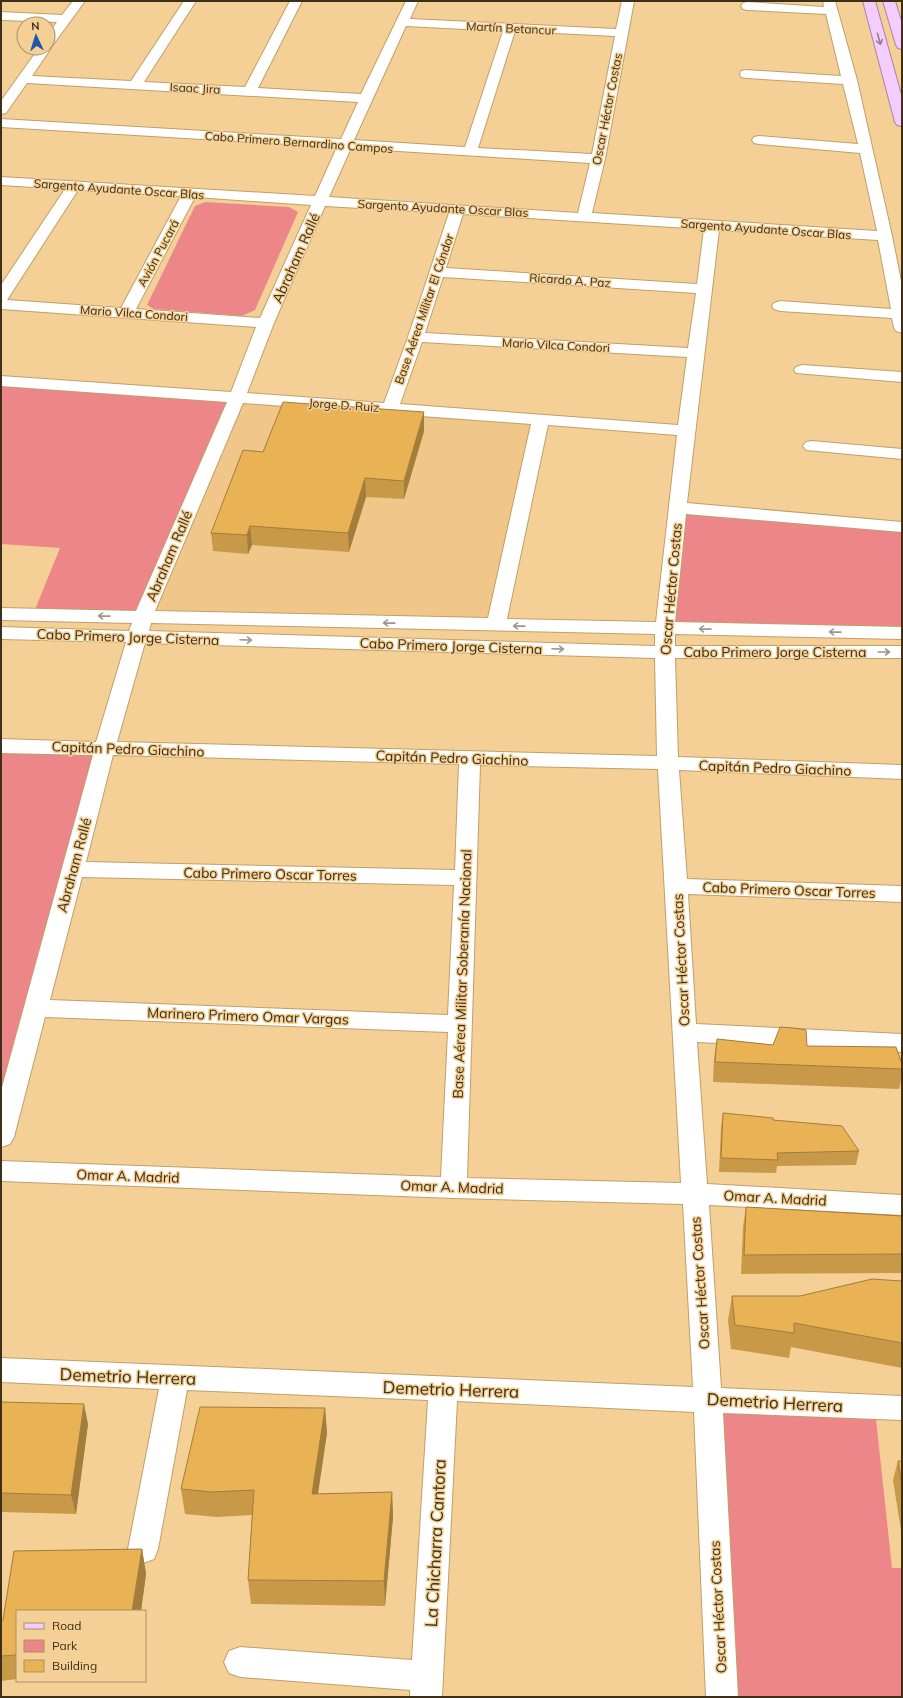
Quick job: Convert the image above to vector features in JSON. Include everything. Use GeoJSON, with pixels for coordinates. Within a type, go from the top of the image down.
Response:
{"type":"FeatureCollection","features":[{"type":"Feature","properties":{"kind":"main road"},"geometry":{"type":"LineString","coordinates":[[869,1],[902,122]]}},
{"type":"Feature","properties":{"kind":"main road"},"geometry":{"type":"LineString","coordinates":[[889,1],[902,45]]}},
{"type":"Feature","properties":{"kind":"street"},"geometry":{"type":"LineString","coordinates":[[56,31],[79,1]]}},
{"type":"Feature","properties":{"kind":"street"},"geometry":{"type":"LineString","coordinates":[[136,85],[190,1]]}},
{"type":"Feature","properties":{"kind":"street"},"geometry":{"type":"LineString","coordinates":[[250,90],[296,1]]}},
{"type":"Feature","properties":{"kind":"street","name":"Abraham Rallé"},"geometry":{"type":"LineString","coordinates":[[1,1137],[105,748],[140,627],[237,398],[266,323],[366,98],[412,1]]}},
{"type":"Feature","properties":{"kind":"street","name":"Oscar Héctor Costas"},"geometry":{"type":"LineString","coordinates":[[584,217],[598,159],[628,1]]}},
{"type":"Feature","properties":{"kind":"street"},"geometry":{"type":"LineString","coordinates":[[747,6],[830,6],[850,80],[866,149],[885,236],[900,321],[780,306]]}},
{"type":"Feature","properties":{"kind":"street"},"geometry":{"type":"LineString","coordinates":[[1,16],[64,19]]}},
{"type":"Feature","properties":{"kind":"street","name":"Martín Betancur"},"geometry":{"type":"LineString","coordinates":[[402,22],[621,33]]}},
{"type":"Feature","properties":{"kind":"street"},"geometry":{"type":"LineString","coordinates":[[470,152],[510,28]]}},
{"type":"Feature","properties":{"kind":"street"},"geometry":{"type":"LineString","coordinates":[[1,110],[39,56]]}},
{"type":"Feature","properties":{"kind":"street"},"geometry":{"type":"LineString","coordinates":[[746,74],[850,80]]}},
{"type":"Feature","properties":{"kind":"street","name":"Isaac Jira"},"geometry":{"type":"LineString","coordinates":[[23,79],[250,90],[366,98]]}},
{"type":"Feature","properties":{"kind":"street","name":"Cabo Primero Bernardino Campos"},"geometry":{"type":"LineString","coordinates":[[1,123],[598,159]]}},
{"type":"Feature","properties":{"kind":"street"},"geometry":{"type":"LineString","coordinates":[[759,140],[866,149]]}},
{"type":"Feature","properties":{"kind":"street","name":"Sargento Ayudante Oscar Blas"},"geometry":{"type":"LineString","coordinates":[[1,181],[885,236]]}},
{"type":"Feature","properties":{"kind":"street"},"geometry":{"type":"LineString","coordinates":[[1,297],[74,186]]}},
{"type":"Feature","properties":{"kind":"street","name":"Avión Pucará"},"geometry":{"type":"LineString","coordinates":[[126,313],[190,193]]}},
{"type":"Feature","properties":{"kind":"street","name":"Base Aérea Militar El Cóndor"},"geometry":{"type":"LineString","coordinates":[[390,408],[416,337],[457,210]]}},
{"type":"Feature","properties":{"kind":"street","name":"Oscar Héctor Costas"},"geometry":{"type":"LineString","coordinates":[[712,225],[686,431],[665,628],[664,652],[667,764],[677,886],[684,1032],[708,1399],[722,1697]]}},
{"type":"Feature","properties":{"kind":"street","name":"Ricardo A. Paz"},"geometry":{"type":"LineString","coordinates":[[437,272],[703,288]]}},
{"type":"Feature","properties":{"kind":"street","name":"Mario Vilca Condori"},"geometry":{"type":"LineString","coordinates":[[1,304],[266,323]]}},
{"type":"Feature","properties":{"kind":"street","name":"Mario Vilca Condori"},"geometry":{"type":"LineString","coordinates":[[416,337],[696,353]]}},
{"type":"Feature","properties":{"kind":"street"},"geometry":{"type":"LineString","coordinates":[[802,370],[902,377]]}},
{"type":"Feature","properties":{"kind":"street","name":"Jorge D. Ruiz"},"geometry":{"type":"LineString","coordinates":[[1,381],[390,408],[686,431]]}},
{"type":"Feature","properties":{"kind":"street"},"geometry":{"type":"LineString","coordinates":[[496,625],[541,420]]}},
{"type":"Feature","properties":{"kind":"street"},"geometry":{"type":"LineString","coordinates":[[812,446],[902,454]]}},
{"type":"Feature","properties":{"kind":"street"},"geometry":{"type":"LineString","coordinates":[[678,508],[902,527]]}},
{"type":"Feature","properties":{"kind":"street","name":"Cabo Primero Jorge Cisterna"},"geometry":{"type":"LineString","coordinates":[[1,614],[140,627],[664,652],[902,652]]}},
{"type":"Feature","properties":{"kind":"street","name":"Cabo Primero Jorge Cisterna"},"geometry":{"type":"LineString","coordinates":[[1,633],[140,627],[496,625],[902,633]]}},
{"type":"Feature","properties":{"kind":"street","name":"Capitán Pedro Giachino"},"geometry":{"type":"LineString","coordinates":[[1,746],[667,764],[902,772]]}},
{"type":"Feature","properties":{"kind":"street","name":"Base Aérea Militar Soberanía Nacional"},"geometry":{"type":"LineString","coordinates":[[454,1188],[470,759]]}},
{"type":"Feature","properties":{"kind":"street","name":"Cabo Primero Oscar Torres"},"geometry":{"type":"LineString","coordinates":[[73,869],[466,878]]}},
{"type":"Feature","properties":{"kind":"street","name":"Cabo Primero Oscar Torres"},"geometry":{"type":"LineString","coordinates":[[677,886],[902,894]]}},
{"type":"Feature","properties":{"kind":"street","name":"Marinero Primero Omar Vargas"},"geometry":{"type":"LineString","coordinates":[[35,1008],[461,1024]]}},
{"type":"Feature","properties":{"kind":"street"},"geometry":{"type":"LineString","coordinates":[[684,1032],[902,1043]]}},
{"type":"Feature","properties":{"kind":"street","name":"Omar A. Madrid"},"geometry":{"type":"LineString","coordinates":[[1,1171],[454,1188],[694,1194],[902,1206]]}},
{"type":"Feature","properties":{"kind":"street","name":"Demetrio Herrera"},"geometry":{"type":"LineString","coordinates":[[1,1370],[902,1408]]}},
{"type":"Feature","properties":{"kind":"street"},"geometry":{"type":"LineString","coordinates":[[143,1549],[175,1378]]}},
{"type":"Feature","properties":{"kind":"street","name":"La Chicharra Cantora"},"geometry":{"type":"LineString","coordinates":[[426,1687],[443,1389]]}},
{"type":"Feature","properties":{"kind":"street"},"geometry":{"type":"LineString","coordinates":[[240,1662],[426,1687]]}},
{"type":"Feature","properties":{"kind":"shaded area"},"geometry":{"type":"Polygon","coordinates":[[[241,401],[537,421],[492,622],[148,615],[241,401]]]}},
{"type":"Feature","properties":{"kind":"green space"},"geometry":{"type":"Polygon","coordinates":[[[205,202],[289,207],[298,212],[255,310],[242,316],[154,309],[147,305],[195,206],[205,202]]]}},
{"type":"Feature","properties":{"kind":"green space"},"geometry":{"type":"Polygon","coordinates":[[[1,382],[236,398],[140,615],[34,612],[60,548],[1,544],[1,382]]]}},
{"type":"Feature","properties":{"kind":"green space"},"geometry":{"type":"Polygon","coordinates":[[[681,510],[902,528],[902,631],[665,627],[681,510]]]}},
{"type":"Feature","properties":{"kind":"green space"},"geometry":{"type":"Polygon","coordinates":[[[1,746],[104,749],[1,1133],[1,746]]]}},
{"type":"Feature","properties":{"kind":"green space"},"geometry":{"type":"Polygon","coordinates":[[[715,1405],[875,1410],[892,1568],[902,1568],[902,1697],[729,1697],[715,1405]]]}},
{"type":"Feature","properties":{"kind":"building"},"geometry":{"type":"Polygon","coordinates":[[[283,402],[424,412],[404,481],[365,478],[348,533],[250,526],[247,535],[211,533],[243,450],[263,452],[283,402]]]}},
{"type":"Feature","properties":{"kind":"building"},"geometry":{"type":"Polygon","coordinates":[[[780,1027],[806,1030],[807,1046],[896,1047],[902,1064],[902,1069],[715,1062],[717,1039],[773,1045],[780,1027]]]}},
{"type":"Feature","properties":{"kind":"building"},"geometry":{"type":"Polygon","coordinates":[[[723,1113],[773,1118],[773,1120],[842,1126],[859,1151],[777,1153],[778,1160],[721,1158],[723,1113]]]}},
{"type":"Feature","properties":{"kind":"building"},"geometry":{"type":"Polygon","coordinates":[[[746,1207],[902,1216],[902,1254],[744,1255],[746,1207]]]}},
{"type":"Feature","properties":{"kind":"building"},"geometry":{"type":"Polygon","coordinates":[[[872,1279],[902,1281],[902,1343],[794,1323],[794,1333],[735,1325],[732,1296],[800,1296],[872,1279]]]}},
{"type":"Feature","properties":{"kind":"building"},"geometry":{"type":"Polygon","coordinates":[[[1,1402],[84,1404],[71,1495],[1,1493],[1,1402]]]}},
{"type":"Feature","properties":{"kind":"building"},"geometry":{"type":"Polygon","coordinates":[[[200,1407],[325,1408],[312,1494],[392,1492],[384,1581],[248,1580],[254,1490],[213,1492],[181,1489],[200,1407]]]}},
{"type":"Feature","properties":{"kind":"building"},"geometry":{"type":"Polygon","coordinates":[[[898,1461],[902,1461],[902,1486],[898,1461]]]}},
{"type":"Feature","properties":{"kind":"building"},"geometry":{"type":"Polygon","coordinates":[[[142,1549],[132,1610],[16,1610],[16,1655],[1,1656],[1,1620],[3,1620],[14,1551],[142,1549]]]}}]}
